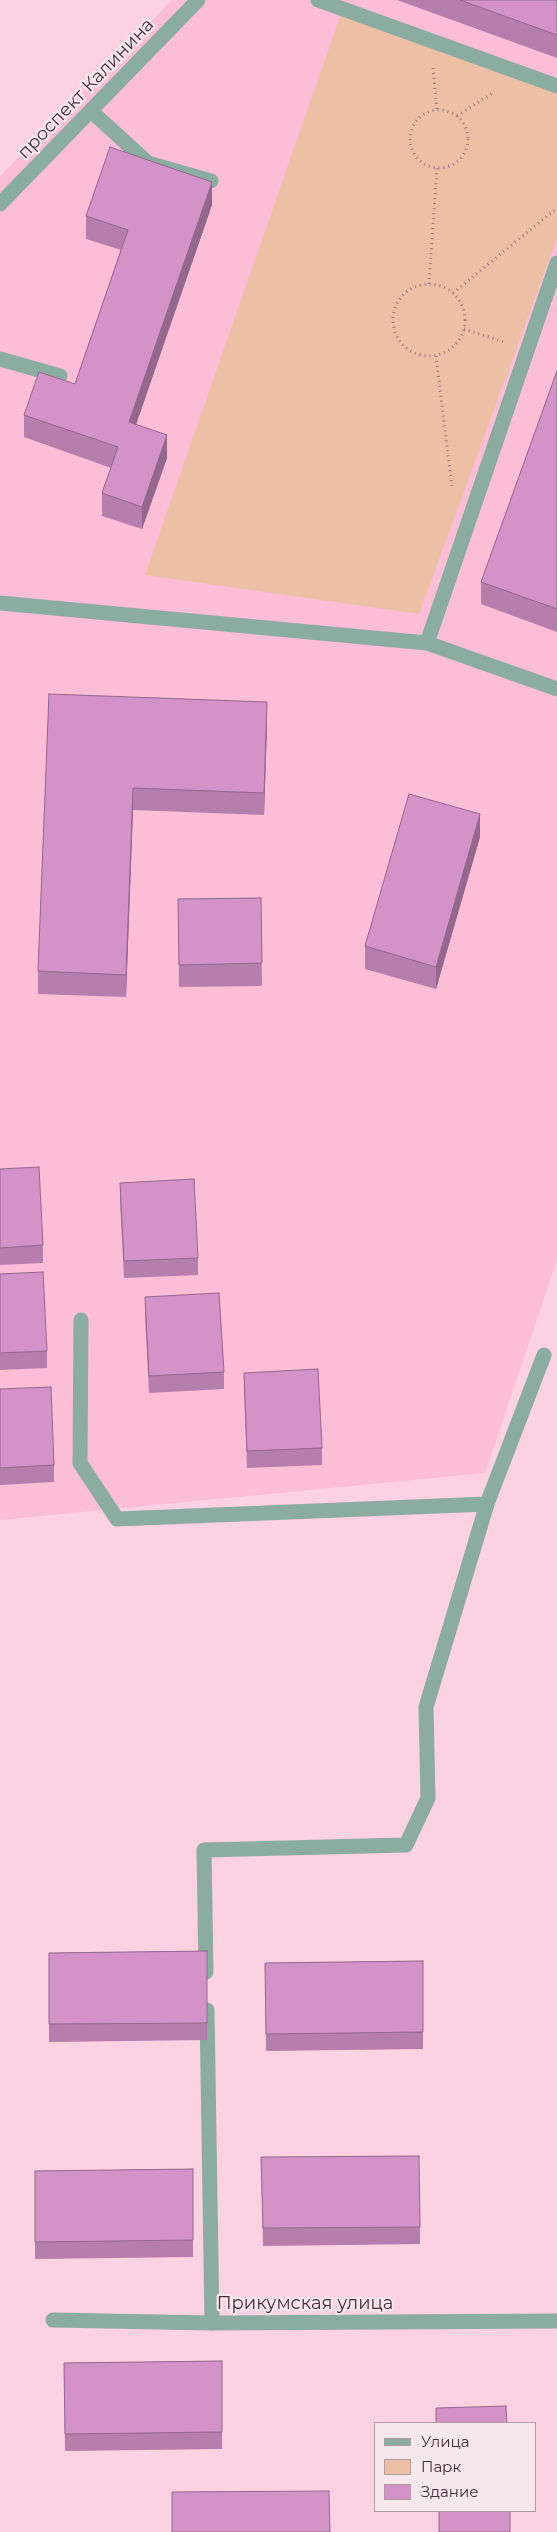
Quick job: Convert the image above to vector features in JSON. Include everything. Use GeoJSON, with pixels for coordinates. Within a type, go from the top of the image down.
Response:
{"type":"FeatureCollection","features":[{"type":"Feature","properties":{"kind":"street","name":"проспект Калинина"},"geometry":{"type":"LineString","coordinates":[[0,204],[198,0]]}},
{"type":"Feature","properties":{"kind":"street"},"geometry":{"type":"LineString","coordinates":[[318,0],[557,86]]}},
{"type":"Feature","properties":{"kind":"street"},"geometry":{"type":"LineString","coordinates":[[91,110],[148,163],[211,181]]}},
{"type":"Feature","properties":{"kind":"street"},"geometry":{"type":"LineString","coordinates":[[426,643],[557,263]]}},
{"type":"Feature","properties":{"kind":"street"},"geometry":{"type":"LineString","coordinates":[[0,359],[60,376]]}},
{"type":"Feature","properties":{"kind":"street"},"geometry":{"type":"LineString","coordinates":[[0,603],[426,643],[557,689]]}},
{"type":"Feature","properties":{"kind":"street"},"geometry":{"type":"LineString","coordinates":[[81,1320],[80,1463],[117,1519],[487,1504]]}},
{"type":"Feature","properties":{"kind":"street"},"geometry":{"type":"LineString","coordinates":[[212,2323],[204,1850],[406,1845],[428,1798],[426,1707],[487,1504],[544,1355]]}},
{"type":"Feature","properties":{"kind":"street","name":"Прикумская улица"},"geometry":{"type":"LineString","coordinates":[[54,2320],[212,2323],[557,2322]]}},
{"type":"Feature","properties":{"kind":"path"},"geometry":{"type":"LineString","coordinates":[[430,40],[437,110]]}},
{"type":"Feature","properties":{"kind":"path"},"geometry":{"type":"LineString","coordinates":[[457,116],[522,73]]}},
{"type":"Feature","properties":{"kind":"path"},"geometry":{"type":"LineString","coordinates":[[437,110],[448,111],[457,116],[464,125],[467,135],[466,146],[456,162],[437,168],[427,166],[416,158],[411,146],[410,134],[415,122],[424,114],[437,110]]}},
{"type":"Feature","properties":{"kind":"path"},"geometry":{"type":"LineString","coordinates":[[429,284],[437,168]]}},
{"type":"Feature","properties":{"kind":"path"},"geometry":{"type":"LineString","coordinates":[[453,293],[557,208]]}},
{"type":"Feature","properties":{"kind":"path"},"geometry":{"type":"LineString","coordinates":[[429,284],[442,286],[453,293],[463,309],[464,329],[459,342],[449,351],[436,356],[422,356],[410,351],[400,341],[393,327],[394,311],[401,297],[414,287],[429,284]]}},
{"type":"Feature","properties":{"kind":"path"},"geometry":{"type":"LineString","coordinates":[[464,329],[527,350]]}},
{"type":"Feature","properties":{"kind":"path"},"geometry":{"type":"LineString","coordinates":[[436,356],[452,490]]}},
{"type":"Feature","properties":{"kind":"shaded area"},"geometry":{"type":"Polygon","coordinates":[[[172,0],[557,0],[557,1259],[485,1473],[0,1520],[0,176],[172,0]]]}},
{"type":"Feature","properties":{"kind":"green space"},"geometry":{"type":"Polygon","coordinates":[[[344,5],[557,78],[557,238],[419,614],[145,575],[344,5]]]}},
{"type":"Feature","properties":{"kind":"building"},"geometry":{"type":"Polygon","coordinates":[[[460,0],[557,0],[557,35],[460,0]]]}},
{"type":"Feature","properties":{"kind":"building"},"geometry":{"type":"Polygon","coordinates":[[[110,147],[212,182],[129,422],[167,435],[142,507],[102,493],[118,447],[24,415],[39,372],[75,384],[128,230],[86,216],[110,147]]]}},
{"type":"Feature","properties":{"kind":"building"},"geometry":{"type":"Polygon","coordinates":[[[557,371],[557,609],[481,582],[557,371]]]}},
{"type":"Feature","properties":{"kind":"building"},"geometry":{"type":"Polygon","coordinates":[[[49,694],[267,702],[264,793],[133,788],[126,975],[38,971],[49,694]]]}},
{"type":"Feature","properties":{"kind":"building"},"geometry":{"type":"Polygon","coordinates":[[[409,794],[480,814],[436,967],[365,946],[409,794]]]}},
{"type":"Feature","properties":{"kind":"building"},"geometry":{"type":"Polygon","coordinates":[[[261,898],[262,963],[179,965],[178,899],[261,898]]]}},
{"type":"Feature","properties":{"kind":"building"},"geometry":{"type":"Polygon","coordinates":[[[39,1167],[43,1245],[0,1248],[0,1169],[39,1167]]]}},
{"type":"Feature","properties":{"kind":"building"},"geometry":{"type":"Polygon","coordinates":[[[194,1179],[198,1258],[124,1261],[120,1183],[194,1179]]]}},
{"type":"Feature","properties":{"kind":"building"},"geometry":{"type":"Polygon","coordinates":[[[43,1272],[47,1351],[0,1353],[0,1274],[43,1272]]]}},
{"type":"Feature","properties":{"kind":"building"},"geometry":{"type":"Polygon","coordinates":[[[219,1293],[224,1372],[149,1376],[145,1297],[219,1293]]]}},
{"type":"Feature","properties":{"kind":"building"},"geometry":{"type":"Polygon","coordinates":[[[318,1369],[322,1448],[247,1451],[244,1373],[318,1369]]]}},
{"type":"Feature","properties":{"kind":"building"},"geometry":{"type":"Polygon","coordinates":[[[51,1387],[54,1465],[0,1468],[0,1389],[51,1387]]]}},
{"type":"Feature","properties":{"kind":"building"},"geometry":{"type":"Polygon","coordinates":[[[207,1951],[207,2023],[49,2024],[49,1953],[207,1951]]]}},
{"type":"Feature","properties":{"kind":"building"},"geometry":{"type":"Polygon","coordinates":[[[423,1961],[423,2032],[266,2034],[265,1963],[423,1961]]]}},
{"type":"Feature","properties":{"kind":"building"},"geometry":{"type":"Polygon","coordinates":[[[419,2156],[420,2227],[263,2228],[261,2157],[419,2156]]]}},
{"type":"Feature","properties":{"kind":"building"},"geometry":{"type":"Polygon","coordinates":[[[193,2169],[193,2240],[35,2242],[35,2171],[193,2169]]]}},
{"type":"Feature","properties":{"kind":"building"},"geometry":{"type":"Polygon","coordinates":[[[222,2361],[222,2432],[65,2434],[64,2363],[222,2361]]]}},
{"type":"Feature","properties":{"kind":"building"},"geometry":{"type":"Polygon","coordinates":[[[506,2406],[507,2422],[436,2422],[436,2408],[506,2406]]]}},
{"type":"Feature","properties":{"kind":"building"},"geometry":{"type":"Polygon","coordinates":[[[329,2491],[330,2532],[172,2532],[172,2492],[329,2491]]]}},
{"type":"Feature","properties":{"kind":"building"},"geometry":{"type":"Polygon","coordinates":[[[439,2512],[510,2512],[510,2532],[439,2532],[439,2512]]]}}]}
